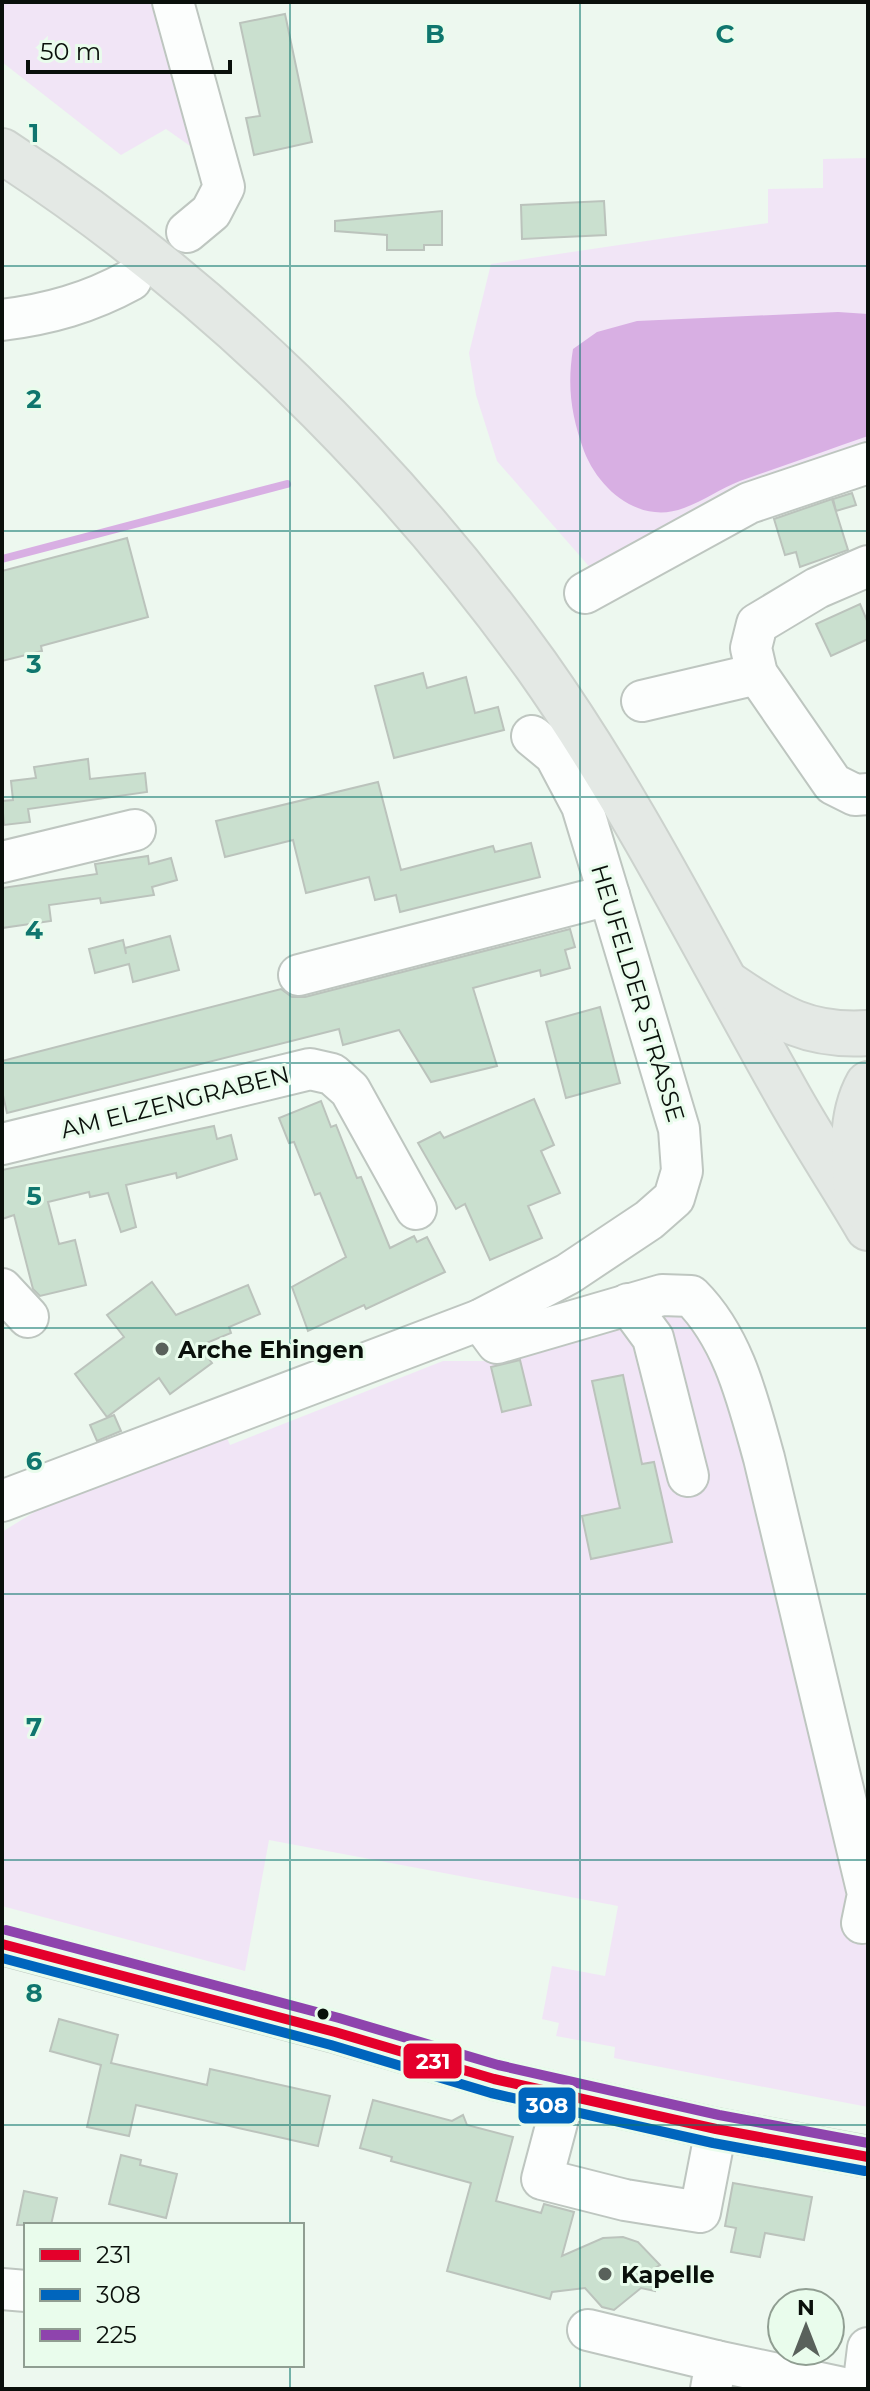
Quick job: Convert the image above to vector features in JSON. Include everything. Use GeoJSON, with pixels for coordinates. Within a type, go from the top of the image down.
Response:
{"type":"FeatureCollection","features":[{"type":"Feature","properties":{"kind":"main road"},"geometry":{"type":"LineString","coordinates":[[2,151],[61,189],[146,253],[242,336],[340,430],[431,530],[536,665],[610,778],[863,1220]]}},
{"type":"Feature","properties":{"kind":"main road"},"geometry":{"type":"LineString","coordinates":[[2,167],[61,189]]}},
{"type":"Feature","properties":{"kind":"main road"},"geometry":{"type":"LineString","coordinates":[[726,983],[780,1018],[826,1034],[868,1033]]}},
{"type":"Feature","properties":{"kind":"main road"},"geometry":{"type":"LineString","coordinates":[[863,1220],[853,1149],[860,1098],[868,1084]]}},
{"type":"Feature","properties":{"kind":"street"},"geometry":{"type":"LineString","coordinates":[[173,2],[224,187],[211,212],[187,232]]}},
{"type":"Feature","properties":{"kind":"street"},"geometry":{"type":"LineString","coordinates":[[2,320],[44,315],[75,306],[131,280]]}},
{"type":"Feature","properties":{"kind":"street"},"geometry":{"type":"LineString","coordinates":[[585,593],[749,503],[868,463]]}},
{"type":"Feature","properties":{"kind":"street"},"geometry":{"type":"LineString","coordinates":[[868,566],[817,588],[757,624],[751,648],[757,674],[833,784],[855,795],[868,794]]}},
{"type":"Feature","properties":{"kind":"street"},"geometry":{"type":"LineString","coordinates":[[642,701],[757,674]]}},
{"type":"Feature","properties":{"kind":"street","name":"HEUFELDER STRASSE"},"geometry":{"type":"LineString","coordinates":[[2,1501],[480,1320],[568,1274],[649,1220],[674,1198],[682,1171],[679,1129],[582,806],[555,755],[532,736]]}},
{"type":"Feature","properties":{"kind":"street"},"geometry":{"type":"LineString","coordinates":[[2,862],[135,830]]}},
{"type":"Feature","properties":{"kind":"street"},"geometry":{"type":"LineString","coordinates":[[299,975],[609,895]]}},
{"type":"Feature","properties":{"kind":"street","name":"AM ELZENGRABEN"},"geometry":{"type":"LineString","coordinates":[[2,1144],[310,1069],[332,1074],[350,1090],[416,1209]]}},
{"type":"Feature","properties":{"kind":"street"},"geometry":{"type":"LineString","coordinates":[[480,1320],[497,1343],[662,1295],[691,1296],[708,1313],[744,1387],[811,1647],[868,1894],[862,1923]]}},
{"type":"Feature","properties":{"kind":"street"},"geometry":{"type":"LineString","coordinates":[[628,1304],[653,1338],[688,1476]]}},
{"type":"Feature","properties":{"kind":"street"},"geometry":{"type":"LineString","coordinates":[[2,1944],[564,2096],[716,2129],[868,2157]]}},
{"type":"Feature","properties":{"kind":"street"},"geometry":{"type":"LineString","coordinates":[[564,2096],[542,2179],[625,2200],[700,2212],[716,2129]]}},
{"type":"Feature","properties":{"kind":"street"},"geometry":{"type":"LineString","coordinates":[[2,2289],[24,2291]]}},
{"type":"Feature","properties":{"kind":"street"},"geometry":{"type":"LineString","coordinates":[[588,2330],[713,2375],[848,2389]]}},
{"type":"Feature","properties":{"kind":"street"},"geometry":{"type":"LineString","coordinates":[[863,2389],[868,2348]]}},
{"type":"Feature","properties":{"kind":"shaded area"},"geometry":{"type":"Polygon","coordinates":[[[2,2],[160,2],[203,155],[166,129],[121,155],[2,62],[2,2]]]}},
{"type":"Feature","properties":{"kind":"shaded area"},"geometry":{"type":"Polygon","coordinates":[[[868,158],[868,449],[593,571],[497,461],[476,395],[469,353],[491,264],[768,223],[768,189],[823,188],[823,159],[868,158]]]}},
{"type":"Feature","properties":{"kind":"shaded area"},"geometry":{"type":"Polygon","coordinates":[[[838,312],[868,314],[868,436],[740,481],[691,505],[668,512],[637,508],[611,491],[600,479],[584,451],[576,425],[570,375],[573,349],[597,332],[637,321],[838,312]]]}},
{"type":"Feature","properties":{"kind":"shaded area"},"geometry":{"type":"Polygon","coordinates":[[[668,1301],[706,1326],[868,1892],[868,2107],[614,2058],[615,2047],[556,2036],[559,2023],[542,2019],[552,1966],[605,1976],[618,1906],[269,1840],[245,1971],[2,1906],[2,1532],[57,1498],[227,1438],[230,1445],[443,1361],[499,1361],[610,1333],[668,1301]]]}},
{"type":"Feature","properties":{"kind":"building"},"geometry":{"type":"Polygon","coordinates":[[[285,14],[312,142],[254,155],[246,118],[260,116],[240,23],[285,14]]]}},
{"type":"Feature","properties":{"kind":"building"},"geometry":{"type":"Polygon","coordinates":[[[604,201],[606,235],[522,239],[521,205],[604,201]]]}},
{"type":"Feature","properties":{"kind":"building"},"geometry":{"type":"Polygon","coordinates":[[[442,211],[442,245],[424,245],[424,250],[387,250],[387,235],[335,231],[335,221],[442,211]]]}},
{"type":"Feature","properties":{"kind":"building"},"geometry":{"type":"Polygon","coordinates":[[[852,493],[856,505],[836,511],[833,499],[852,493]]]}},
{"type":"Feature","properties":{"kind":"building"},"geometry":{"type":"Polygon","coordinates":[[[832,499],[848,550],[800,567],[796,552],[785,555],[774,519],[832,499]]]}},
{"type":"Feature","properties":{"kind":"building"},"geometry":{"type":"Polygon","coordinates":[[[127,538],[148,617],[41,646],[42,651],[2,661],[2,571],[127,538]]]}},
{"type":"Feature","properties":{"kind":"building"},"geometry":{"type":"Polygon","coordinates":[[[860,604],[868,623],[868,639],[831,656],[816,624],[860,604]]]}},
{"type":"Feature","properties":{"kind":"building"},"geometry":{"type":"Polygon","coordinates":[[[423,673],[427,688],[466,677],[475,713],[498,707],[504,730],[394,758],[375,686],[423,673]]]}},
{"type":"Feature","properties":{"kind":"building"},"geometry":{"type":"Polygon","coordinates":[[[88,759],[90,779],[145,773],[147,792],[28,809],[30,822],[4,825],[2,801],[13,800],[11,781],[36,778],[34,767],[88,759]]]}},
{"type":"Feature","properties":{"kind":"building"},"geometry":{"type":"Polygon","coordinates":[[[378,782],[401,870],[493,846],[495,852],[531,843],[540,877],[400,912],[396,895],[375,900],[369,877],[306,893],[293,840],[225,857],[216,821],[378,782]]]}},
{"type":"Feature","properties":{"kind":"building"},"geometry":{"type":"Polygon","coordinates":[[[148,856],[149,864],[171,858],[177,880],[152,887],[154,895],[101,903],[100,898],[49,905],[51,921],[2,928],[2,888],[97,874],[95,864],[148,856]]]}},
{"type":"Feature","properties":{"kind":"building"},"geometry":{"type":"Polygon","coordinates":[[[570,929],[575,947],[565,950],[570,968],[541,976],[540,970],[473,988],[497,1066],[431,1082],[399,1030],[343,1045],[339,1029],[7,1113],[2,1091],[2,1061],[281,989],[292,997],[305,997],[570,929]]]}},
{"type":"Feature","properties":{"kind":"building"},"geometry":{"type":"Polygon","coordinates":[[[170,936],[179,970],[133,982],[129,964],[95,973],[89,949],[123,940],[126,954],[125,948],[170,936]]]}},
{"type":"Feature","properties":{"kind":"building"},"geometry":{"type":"Polygon","coordinates":[[[600,1007],[620,1083],[566,1098],[546,1022],[600,1007]]]}},
{"type":"Feature","properties":{"kind":"building"},"geometry":{"type":"Polygon","coordinates":[[[534,1099],[554,1145],[541,1151],[560,1193],[528,1206],[542,1238],[490,1260],[465,1204],[456,1209],[418,1143],[440,1132],[444,1138],[534,1099]]]}},
{"type":"Feature","properties":{"kind":"building"},"geometry":{"type":"Polygon","coordinates":[[[321,1101],[331,1127],[336,1125],[357,1178],[361,1177],[390,1248],[414,1236],[417,1242],[427,1237],[445,1272],[366,1309],[364,1305],[308,1331],[292,1287],[346,1257],[320,1193],[315,1195],[294,1142],[289,1143],[279,1118],[321,1101]]]}},
{"type":"Feature","properties":{"kind":"building"},"geometry":{"type":"Polygon","coordinates":[[[214,1126],[217,1139],[231,1135],[237,1159],[177,1178],[176,1173],[126,1185],[136,1227],[121,1232],[108,1193],[90,1197],[89,1192],[48,1202],[59,1244],[75,1240],[86,1285],[40,1296],[33,1289],[14,1215],[2,1219],[2,1170],[214,1126]]]}},
{"type":"Feature","properties":{"kind":"building","name":"Arche Ehingen"},"geometry":{"type":"Polygon","coordinates":[[[152,1282],[176,1315],[248,1285],[260,1314],[229,1327],[231,1333],[199,1346],[212,1363],[170,1394],[159,1378],[107,1417],[75,1374],[124,1337],[107,1315],[152,1282]]]}},
{"type":"Feature","properties":{"kind":"building"},"geometry":{"type":"Polygon","coordinates":[[[520,1360],[531,1405],[502,1412],[491,1367],[520,1360]]]}},
{"type":"Feature","properties":{"kind":"building"},"geometry":{"type":"Polygon","coordinates":[[[623,1375],[642,1464],[654,1462],[672,1542],[591,1559],[582,1516],[620,1508],[592,1381],[623,1375]]]}},
{"type":"Feature","properties":{"kind":"building"},"geometry":{"type":"Polygon","coordinates":[[[114,1415],[121,1431],[97,1441],[90,1425],[114,1415]]]}},
{"type":"Feature","properties":{"kind":"building"},"geometry":{"type":"Polygon","coordinates":[[[59,2019],[118,2035],[111,2063],[207,2085],[210,2069],[330,2096],[318,2146],[136,2105],[129,2136],[87,2127],[101,2065],[50,2051],[59,2019]]]}},
{"type":"Feature","properties":{"kind":"building"},"geometry":{"type":"Polygon","coordinates":[[[373,2100],[452,2121],[463,2115],[467,2125],[513,2137],[496,2201],[541,2213],[544,2204],[574,2212],[562,2256],[603,2238],[623,2237],[638,2242],[660,2265],[655,2268],[655,2291],[641,2288],[614,2310],[602,2307],[585,2288],[552,2292],[550,2299],[447,2271],[471,2183],[391,2161],[392,2157],[360,2148],[373,2100]]]}},
{"type":"Feature","properties":{"kind":"building"},"geometry":{"type":"Polygon","coordinates":[[[121,2155],[141,2160],[140,2165],[177,2174],[166,2218],[109,2204],[121,2155]]]}},
{"type":"Feature","properties":{"kind":"building"},"geometry":{"type":"Polygon","coordinates":[[[733,2183],[812,2197],[804,2240],[765,2233],[760,2257],[731,2252],[736,2228],[725,2226],[733,2183]]]}},
{"type":"Feature","properties":{"kind":"building"},"geometry":{"type":"Polygon","coordinates":[[[24,2191],[57,2198],[51,2223],[17,2225],[24,2191]]]}},
{"type":"Feature","properties":{"kind":"waterway"},"geometry":{"type":"LineString","coordinates":[[2,559],[287,484]]}},
{"type":"Feature","properties":{"kind":"transit line","name":"225"},"geometry":{"type":"LineString","coordinates":[[6,1930],[339,2018],[498,2065],[719,2115],[868,2143]]}},
{"type":"Feature","properties":{"kind":"transit line","name":"231"},"geometry":{"type":"LineString","coordinates":[[2,1944],[335,2032],[494,2079],[716,2129],[868,2157]]}},
{"type":"Feature","properties":{"kind":"transit line","name":"308"},"geometry":{"type":"LineString","coordinates":[[2,1958],[331,2045],[491,2093],[713,2143],[865,2171]]}},
{"type":"Feature","properties":{"kind":"place","name":"Arche Ehingen"},"geometry":{"type":"Point","coordinates":[162,1349]}},
{"type":"Feature","properties":{"kind":"place","name":"Kapelle"},"geometry":{"type":"Point","coordinates":[605,2274]}}]}
